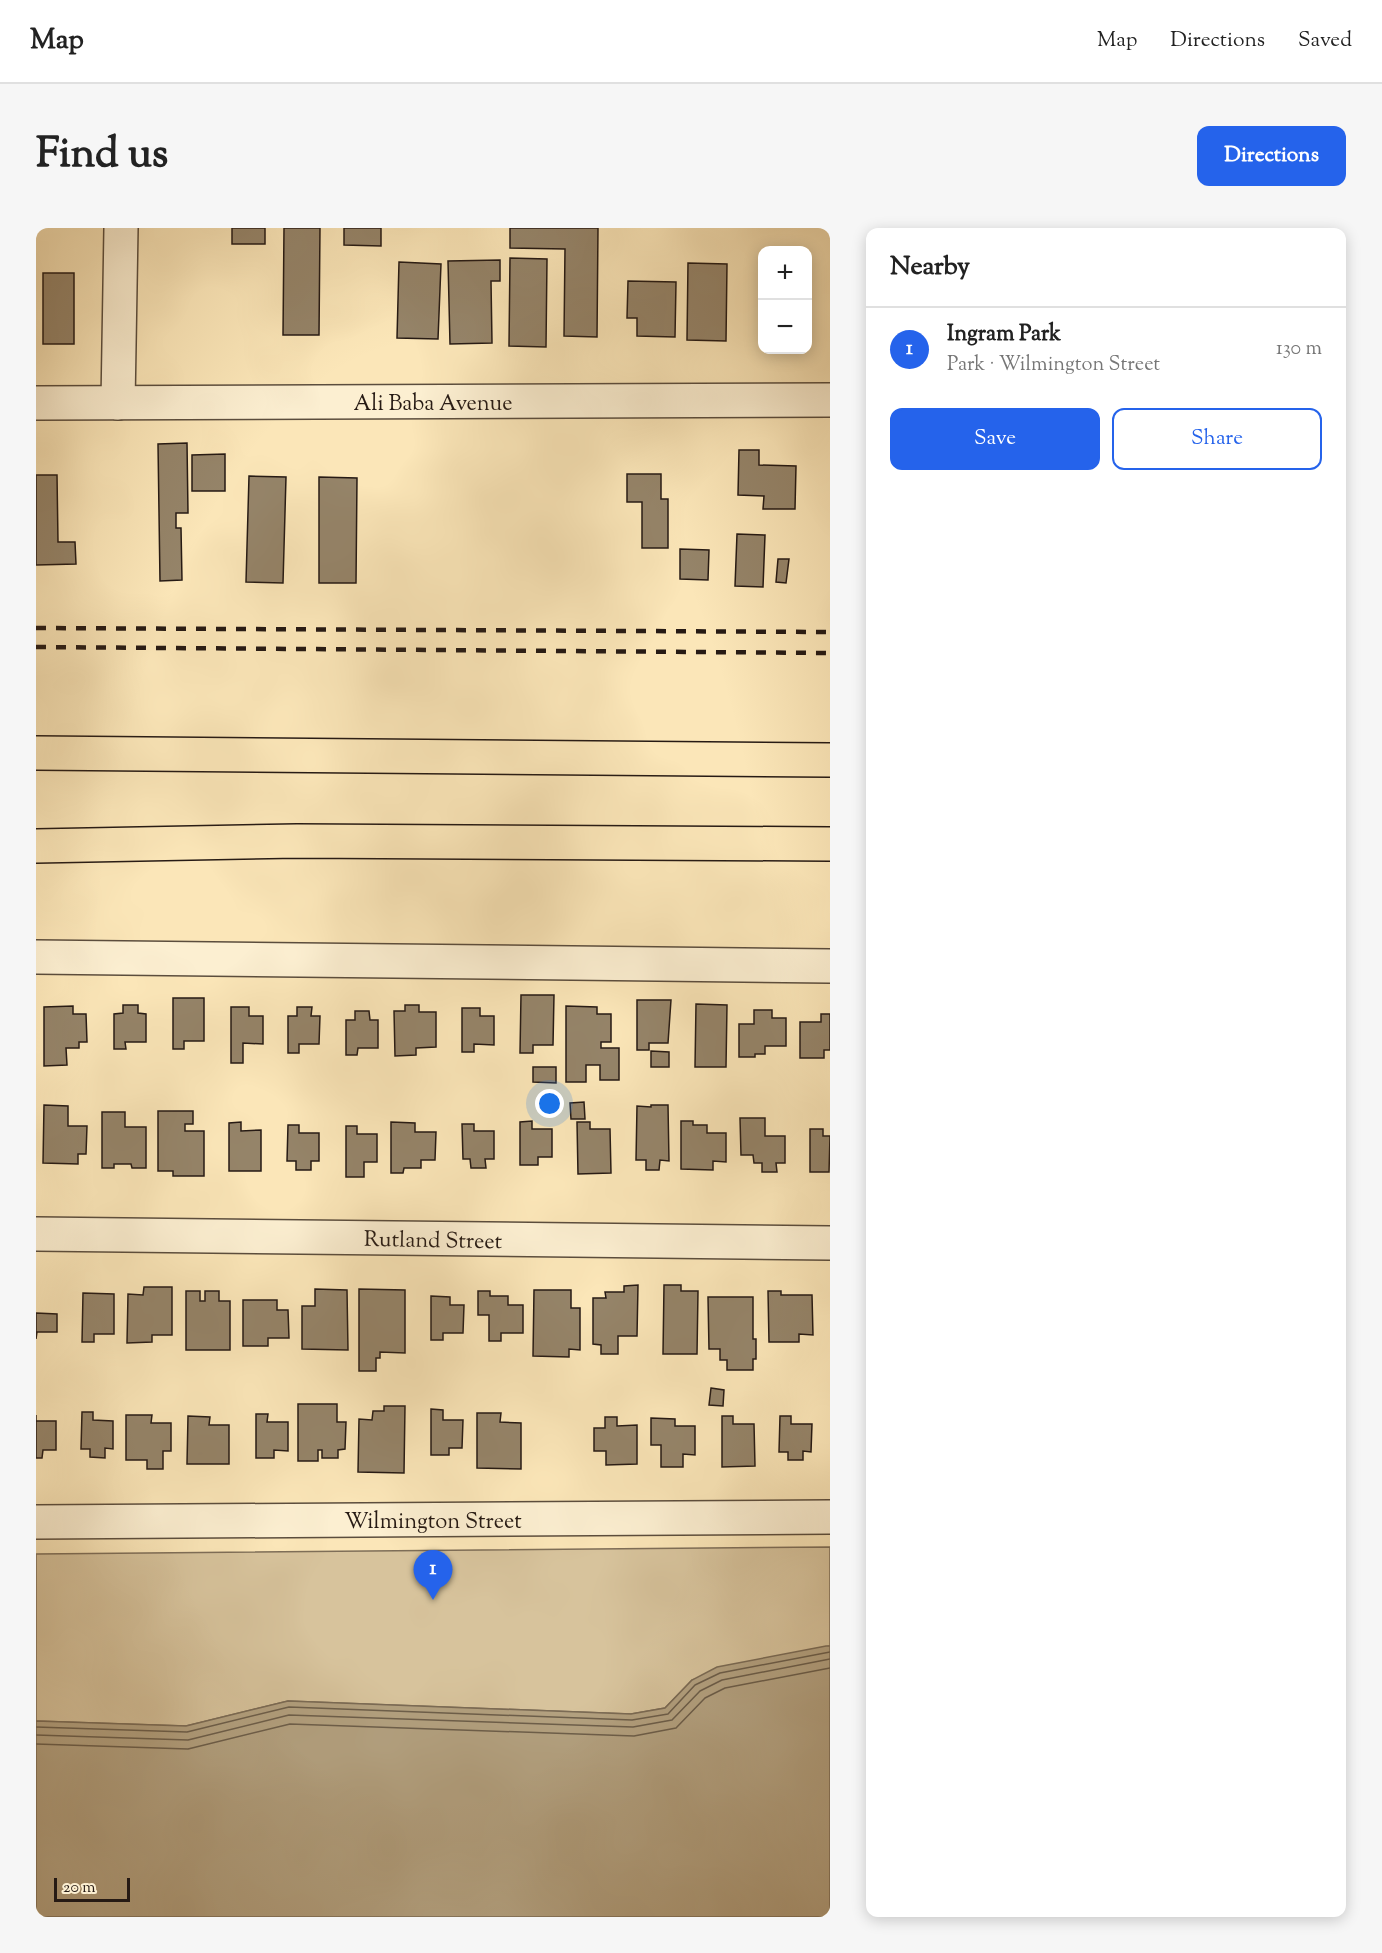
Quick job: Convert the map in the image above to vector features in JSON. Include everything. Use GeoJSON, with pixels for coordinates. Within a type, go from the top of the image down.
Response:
{"type":"FeatureCollection","features":[{"type":"Feature","properties":{"kind":"main road"},"geometry":{"type":"LineString","coordinates":[[36,753],[830,760]]}},
{"type":"Feature","properties":{"kind":"main road"},"geometry":{"type":"LineString","coordinates":[[36,846],[297,841],[830,844]]}},
{"type":"Feature","properties":{"kind":"street"},"geometry":{"type":"LineString","coordinates":[[118,403],[121,228]]}},
{"type":"Feature","properties":{"kind":"street","name":"Ali Baba Avenue"},"geometry":{"type":"LineString","coordinates":[[36,403],[830,400]]}},
{"type":"Feature","properties":{"kind":"street"},"geometry":{"type":"LineString","coordinates":[[36,957],[830,966]]}},
{"type":"Feature","properties":{"kind":"street","name":"Rutland Street"},"geometry":{"type":"LineString","coordinates":[[36,1234],[830,1243]]}},
{"type":"Feature","properties":{"kind":"street","name":"Wilmington Street"},"geometry":{"type":"LineString","coordinates":[[36,1522],[830,1517]]}},
{"type":"Feature","properties":{"kind":"shaded area"},"geometry":{"type":"Polygon","coordinates":[[[830,1547],[830,1646],[692,1680],[665,1708],[631,1714],[288,1701],[186,1726],[36,1721],[36,1554],[830,1547]]]}},
{"type":"Feature","properties":{"kind":"water"},"geometry":{"type":"Polygon","coordinates":[[[830,1646],[830,1917],[36,1917],[36,1721],[186,1726],[288,1701],[631,1714],[665,1708],[692,1680],[717,1667],[830,1646]]]}},
{"type":"Feature","properties":{"kind":"building"},"geometry":{"type":"Polygon","coordinates":[[[232,228],[265,228],[265,244],[232,244],[232,228]]]}},
{"type":"Feature","properties":{"kind":"building"},"geometry":{"type":"Polygon","coordinates":[[[284,228],[320,228],[319,335],[283,335],[284,228]]]}},
{"type":"Feature","properties":{"kind":"building"},"geometry":{"type":"Polygon","coordinates":[[[344,228],[381,228],[381,246],[344,245],[344,228]]]}},
{"type":"Feature","properties":{"kind":"building"},"geometry":{"type":"Polygon","coordinates":[[[510,228],[598,228],[597,337],[564,336],[565,249],[510,248],[510,228]]]}},
{"type":"Feature","properties":{"kind":"building"},"geometry":{"type":"Polygon","coordinates":[[[510,258],[547,259],[546,347],[509,346],[510,258]]]}},
{"type":"Feature","properties":{"kind":"building"},"geometry":{"type":"Polygon","coordinates":[[[500,260],[500,281],[491,281],[492,343],[450,344],[448,261],[500,260]]]}},
{"type":"Feature","properties":{"kind":"building"},"geometry":{"type":"Polygon","coordinates":[[[399,262],[441,264],[438,339],[397,338],[399,262]]]}},
{"type":"Feature","properties":{"kind":"building"},"geometry":{"type":"Polygon","coordinates":[[[688,263],[727,264],[726,341],[687,340],[688,263]]]}},
{"type":"Feature","properties":{"kind":"building"},"geometry":{"type":"Polygon","coordinates":[[[43,273],[74,273],[74,344],[43,344],[43,273]]]}},
{"type":"Feature","properties":{"kind":"building"},"geometry":{"type":"Polygon","coordinates":[[[628,281],[676,282],[675,337],[637,336],[637,318],[627,318],[628,281]]]}},
{"type":"Feature","properties":{"kind":"building"},"geometry":{"type":"Polygon","coordinates":[[[187,443],[188,513],[176,513],[176,528],[181,528],[182,580],[160,581],[158,444],[187,443]]]}},
{"type":"Feature","properties":{"kind":"building"},"geometry":{"type":"Polygon","coordinates":[[[739,450],[759,450],[759,465],[796,466],[795,509],[763,509],[764,496],[738,495],[739,450]]]}},
{"type":"Feature","properties":{"kind":"building"},"geometry":{"type":"Polygon","coordinates":[[[225,454],[225,491],[192,491],[192,455],[225,454]]]}},
{"type":"Feature","properties":{"kind":"building"},"geometry":{"type":"Polygon","coordinates":[[[627,474],[661,474],[661,499],[668,499],[668,548],[642,548],[642,502],[627,502],[627,474]]]}},
{"type":"Feature","properties":{"kind":"building"},"geometry":{"type":"Polygon","coordinates":[[[36,475],[57,475],[58,542],[75,542],[76,564],[36,565],[36,475]]]}},
{"type":"Feature","properties":{"kind":"building"},"geometry":{"type":"Polygon","coordinates":[[[249,476],[286,477],[283,583],[246,582],[249,476]]]}},
{"type":"Feature","properties":{"kind":"building"},"geometry":{"type":"Polygon","coordinates":[[[319,477],[357,478],[356,583],[319,583],[319,477]]]}},
{"type":"Feature","properties":{"kind":"building"},"geometry":{"type":"Polygon","coordinates":[[[737,534],[765,535],[763,587],[735,586],[737,534]]]}},
{"type":"Feature","properties":{"kind":"building"},"geometry":{"type":"Polygon","coordinates":[[[680,549],[709,550],[708,580],[680,579],[680,549]]]}},
{"type":"Feature","properties":{"kind":"building"},"geometry":{"type":"Polygon","coordinates":[[[778,559],[789,559],[786,583],[776,582],[778,559]]]}},
{"type":"Feature","properties":{"kind":"building"},"geometry":{"type":"Polygon","coordinates":[[[521,995],[554,995],[553,1045],[533,1045],[533,1053],[520,1053],[521,995]]]}},
{"type":"Feature","properties":{"kind":"building"},"geometry":{"type":"Polygon","coordinates":[[[173,998],[204,998],[204,1041],[184,1041],[184,1049],[173,1049],[173,998]]]}},
{"type":"Feature","properties":{"kind":"building"},"geometry":{"type":"Polygon","coordinates":[[[637,1000],[671,1000],[668,1043],[649,1043],[649,1050],[637,1050],[637,1000]]]}},
{"type":"Feature","properties":{"kind":"building"},"geometry":{"type":"Polygon","coordinates":[[[696,1004],[727,1005],[726,1067],[695,1067],[696,1004]]]}},
{"type":"Feature","properties":{"kind":"building"},"geometry":{"type":"Polygon","coordinates":[[[123,1005],[138,1005],[138,1013],[146,1014],[146,1042],[125,1042],[126,1049],[114,1049],[114,1014],[123,1013],[123,1005]]]}},
{"type":"Feature","properties":{"kind":"building"},"geometry":{"type":"Polygon","coordinates":[[[405,1005],[419,1005],[419,1012],[436,1012],[436,1047],[416,1048],[416,1055],[395,1056],[394,1011],[405,1011],[405,1005]]]}},
{"type":"Feature","properties":{"kind":"building"},"geometry":{"type":"Polygon","coordinates":[[[73,1006],[73,1014],[86,1014],[87,1042],[79,1042],[79,1048],[66,1048],[67,1065],[44,1066],[44,1007],[73,1006]]]}},
{"type":"Feature","properties":{"kind":"building"},"geometry":{"type":"Polygon","coordinates":[[[566,1006],[597,1007],[597,1014],[611,1014],[611,1042],[601,1042],[601,1048],[619,1048],[619,1080],[600,1080],[600,1065],[586,1065],[586,1082],[566,1082],[566,1006]]]}},
{"type":"Feature","properties":{"kind":"building"},"geometry":{"type":"Polygon","coordinates":[[[231,1007],[249,1007],[249,1016],[263,1016],[263,1044],[243,1043],[243,1063],[231,1063],[231,1007]]]}},
{"type":"Feature","properties":{"kind":"building"},"geometry":{"type":"Polygon","coordinates":[[[297,1007],[312,1007],[311,1016],[320,1016],[319,1044],[299,1044],[299,1053],[288,1053],[288,1016],[297,1016],[297,1007]]]}},
{"type":"Feature","properties":{"kind":"building"},"geometry":{"type":"Polygon","coordinates":[[[462,1008],[480,1008],[480,1016],[494,1016],[494,1045],[474,1044],[474,1052],[462,1052],[462,1008]]]}},
{"type":"Feature","properties":{"kind":"building"},"geometry":{"type":"Polygon","coordinates":[[[754,1010],[772,1010],[772,1018],[786,1018],[786,1046],[765,1046],[765,1054],[755,1054],[755,1057],[739,1057],[739,1024],[754,1024],[754,1010]]]}},
{"type":"Feature","properties":{"kind":"building"},"geometry":{"type":"Polygon","coordinates":[[[355,1011],[369,1011],[370,1020],[378,1020],[378,1048],[358,1048],[357,1055],[346,1055],[346,1020],[355,1020],[355,1011]]]}},
{"type":"Feature","properties":{"kind":"building"},"geometry":{"type":"Polygon","coordinates":[[[821,1014],[830,1014],[830,1050],[824,1050],[824,1058],[800,1058],[800,1022],[821,1022],[821,1014]]]}},
{"type":"Feature","properties":{"kind":"building"},"geometry":{"type":"Polygon","coordinates":[[[651,1051],[669,1052],[669,1067],[651,1067],[651,1051]]]}},
{"type":"Feature","properties":{"kind":"building"},"geometry":{"type":"Polygon","coordinates":[[[533,1067],[556,1067],[556,1083],[533,1082],[533,1067]]]}},
{"type":"Feature","properties":{"kind":"building"},"geometry":{"type":"Polygon","coordinates":[[[584,1102],[585,1119],[571,1119],[570,1103],[584,1102]]]}},
{"type":"Feature","properties":{"kind":"building"},"geometry":{"type":"Polygon","coordinates":[[[44,1105],[68,1106],[68,1126],[87,1126],[86,1154],[78,1154],[78,1164],[43,1163],[44,1105]]]}},
{"type":"Feature","properties":{"kind":"building"},"geometry":{"type":"Polygon","coordinates":[[[651,1105],[668,1105],[669,1161],[660,1160],[659,1170],[646,1170],[646,1160],[636,1160],[637,1106],[651,1107],[651,1105]]]}},
{"type":"Feature","properties":{"kind":"building"},"geometry":{"type":"Polygon","coordinates":[[[158,1111],[193,1111],[193,1124],[185,1124],[185,1131],[204,1131],[204,1176],[173,1176],[173,1171],[158,1171],[158,1111]]]}},
{"type":"Feature","properties":{"kind":"building"},"geometry":{"type":"Polygon","coordinates":[[[102,1112],[125,1112],[125,1127],[146,1127],[146,1168],[132,1168],[131,1164],[114,1164],[114,1168],[102,1168],[102,1112]]]}},
{"type":"Feature","properties":{"kind":"building"},"geometry":{"type":"Polygon","coordinates":[[[740,1118],[765,1118],[765,1136],[785,1136],[785,1163],[776,1163],[777,1172],[762,1172],[762,1163],[754,1163],[753,1155],[741,1155],[740,1118]]]}},
{"type":"Feature","properties":{"kind":"building"},"geometry":{"type":"Polygon","coordinates":[[[532,1121],[532,1129],[552,1129],[552,1157],[538,1157],[538,1165],[520,1165],[520,1122],[532,1121]]]}},
{"type":"Feature","properties":{"kind":"building"},"geometry":{"type":"Polygon","coordinates":[[[681,1121],[693,1121],[693,1125],[707,1125],[707,1133],[726,1133],[726,1162],[713,1161],[713,1170],[681,1169],[681,1121]]]}},
{"type":"Feature","properties":{"kind":"building"},"geometry":{"type":"Polygon","coordinates":[[[241,1122],[241,1131],[261,1130],[261,1171],[229,1171],[229,1123],[241,1122]]]}},
{"type":"Feature","properties":{"kind":"building"},"geometry":{"type":"Polygon","coordinates":[[[391,1122],[415,1123],[415,1132],[436,1132],[435,1160],[421,1160],[421,1168],[404,1168],[403,1173],[391,1173],[391,1122]]]}},
{"type":"Feature","properties":{"kind":"building"},"geometry":{"type":"Polygon","coordinates":[[[577,1122],[590,1122],[590,1129],[610,1129],[611,1173],[578,1174],[577,1122]]]}},
{"type":"Feature","properties":{"kind":"building"},"geometry":{"type":"Polygon","coordinates":[[[462,1124],[474,1124],[474,1131],[494,1131],[494,1159],[485,1159],[486,1168],[471,1168],[470,1159],[463,1159],[462,1124]]]}},
{"type":"Feature","properties":{"kind":"building"},"geometry":{"type":"Polygon","coordinates":[[[288,1125],[299,1125],[299,1133],[319,1133],[319,1161],[311,1161],[311,1170],[296,1170],[296,1161],[287,1161],[288,1125]]]}},
{"type":"Feature","properties":{"kind":"building"},"geometry":{"type":"Polygon","coordinates":[[[346,1126],[357,1126],[357,1134],[377,1134],[377,1162],[364,1162],[364,1177],[346,1177],[346,1126]]]}},
{"type":"Feature","properties":{"kind":"building"},"geometry":{"type":"Polygon","coordinates":[[[810,1129],[823,1129],[823,1136],[830,1136],[829,1172],[810,1172],[810,1129]]]}},
{"type":"Feature","properties":{"kind":"building"},"geometry":{"type":"Polygon","coordinates":[[[638,1285],[637,1336],[618,1336],[618,1354],[601,1354],[601,1345],[593,1344],[593,1298],[606,1298],[605,1292],[624,1292],[624,1286],[638,1285]]]}},
{"type":"Feature","properties":{"kind":"building"},"geometry":{"type":"Polygon","coordinates":[[[664,1285],[681,1285],[681,1291],[698,1291],[697,1354],[663,1354],[664,1285]]]}},
{"type":"Feature","properties":{"kind":"building"},"geometry":{"type":"Polygon","coordinates":[[[144,1287],[172,1287],[172,1335],[152,1335],[152,1342],[127,1343],[128,1294],[143,1295],[144,1287]]]}},
{"type":"Feature","properties":{"kind":"building"},"geometry":{"type":"Polygon","coordinates":[[[315,1289],[347,1290],[348,1350],[302,1349],[302,1306],[315,1306],[315,1289]]]}},
{"type":"Feature","properties":{"kind":"building"},"geometry":{"type":"Polygon","coordinates":[[[359,1289],[405,1290],[405,1353],[380,1352],[380,1358],[376,1358],[376,1371],[359,1371],[359,1289]]]}},
{"type":"Feature","properties":{"kind":"building"},"geometry":{"type":"Polygon","coordinates":[[[534,1290],[571,1290],[571,1308],[580,1308],[580,1350],[569,1349],[569,1357],[533,1356],[534,1290]]]}},
{"type":"Feature","properties":{"kind":"building"},"geometry":{"type":"Polygon","coordinates":[[[186,1291],[200,1291],[200,1301],[205,1301],[205,1291],[219,1291],[219,1301],[230,1301],[230,1350],[186,1350],[186,1291]]]}},
{"type":"Feature","properties":{"kind":"building"},"geometry":{"type":"Polygon","coordinates":[[[478,1291],[490,1291],[490,1296],[508,1296],[508,1305],[523,1305],[523,1333],[501,1333],[501,1341],[489,1341],[489,1315],[478,1315],[478,1291]]]}},
{"type":"Feature","properties":{"kind":"building"},"geometry":{"type":"Polygon","coordinates":[[[768,1291],[781,1291],[781,1295],[812,1295],[813,1335],[799,1334],[799,1342],[769,1342],[768,1291]]]}},
{"type":"Feature","properties":{"kind":"building"},"geometry":{"type":"Polygon","coordinates":[[[83,1293],[114,1294],[114,1334],[94,1334],[94,1342],[82,1342],[83,1293]]]}},
{"type":"Feature","properties":{"kind":"building"},"geometry":{"type":"Polygon","coordinates":[[[431,1296],[450,1297],[450,1305],[464,1305],[463,1333],[443,1333],[443,1340],[431,1340],[431,1296]]]}},
{"type":"Feature","properties":{"kind":"building"},"geometry":{"type":"Polygon","coordinates":[[[708,1297],[753,1297],[753,1339],[756,1339],[756,1359],[753,1359],[753,1370],[727,1370],[727,1360],[720,1360],[720,1349],[709,1349],[708,1297]]]}},
{"type":"Feature","properties":{"kind":"building"},"geometry":{"type":"Polygon","coordinates":[[[243,1300],[277,1300],[277,1310],[288,1310],[289,1338],[268,1338],[268,1346],[243,1346],[243,1300]]]}},
{"type":"Feature","properties":{"kind":"building"},"geometry":{"type":"Polygon","coordinates":[[[36,1313],[57,1314],[57,1332],[37,1332],[36,1339],[36,1313]]]}},
{"type":"Feature","properties":{"kind":"building"},"geometry":{"type":"Polygon","coordinates":[[[711,1388],[724,1390],[723,1406],[709,1405],[711,1388]]]}},
{"type":"Feature","properties":{"kind":"building"},"geometry":{"type":"Polygon","coordinates":[[[298,1404],[337,1404],[337,1422],[346,1422],[345,1449],[338,1450],[338,1458],[322,1458],[322,1450],[318,1450],[318,1461],[298,1461],[298,1404]]]}},
{"type":"Feature","properties":{"kind":"building"},"geometry":{"type":"Polygon","coordinates":[[[384,1406],[405,1406],[404,1473],[358,1472],[359,1419],[372,1420],[373,1411],[384,1411],[384,1406]]]}},
{"type":"Feature","properties":{"kind":"building"},"geometry":{"type":"Polygon","coordinates":[[[431,1409],[443,1410],[443,1420],[463,1420],[462,1448],[449,1448],[449,1455],[431,1455],[431,1409]]]}},
{"type":"Feature","properties":{"kind":"building"},"geometry":{"type":"Polygon","coordinates":[[[82,1412],[93,1412],[93,1420],[113,1421],[113,1449],[105,1448],[105,1458],[90,1457],[90,1449],[81,1449],[82,1412]]]}},
{"type":"Feature","properties":{"kind":"building"},"geometry":{"type":"Polygon","coordinates":[[[477,1413],[501,1413],[500,1422],[521,1423],[521,1469],[477,1468],[477,1413]]]}},
{"type":"Feature","properties":{"kind":"building"},"geometry":{"type":"Polygon","coordinates":[[[256,1414],[268,1414],[267,1422],[288,1422],[288,1451],[274,1450],[274,1458],[256,1458],[256,1414]]]}},
{"type":"Feature","properties":{"kind":"building"},"geometry":{"type":"Polygon","coordinates":[[[126,1415],[152,1415],[151,1423],[171,1423],[171,1451],[163,1451],[163,1469],[147,1469],[147,1460],[126,1460],[126,1415]]]}},
{"type":"Feature","properties":{"kind":"building"},"geometry":{"type":"Polygon","coordinates":[[[188,1416],[210,1417],[209,1425],[229,1425],[229,1464],[187,1464],[188,1416]]]}},
{"type":"Feature","properties":{"kind":"building"},"geometry":{"type":"Polygon","coordinates":[[[722,1416],[733,1416],[733,1424],[754,1424],[755,1466],[722,1467],[722,1416]]]}},
{"type":"Feature","properties":{"kind":"building"},"geometry":{"type":"Polygon","coordinates":[[[780,1416],[791,1416],[791,1424],[812,1424],[811,1452],[803,1451],[803,1460],[788,1460],[788,1452],[779,1452],[780,1416]]]}},
{"type":"Feature","properties":{"kind":"building"},"geometry":{"type":"Polygon","coordinates":[[[605,1417],[617,1417],[617,1426],[637,1425],[637,1464],[606,1465],[606,1451],[594,1451],[594,1428],[605,1428],[605,1417]]]}},
{"type":"Feature","properties":{"kind":"building"},"geometry":{"type":"Polygon","coordinates":[[[651,1418],[675,1419],[675,1426],[695,1426],[695,1455],[683,1454],[683,1467],[661,1467],[661,1445],[651,1445],[651,1418]]]}},
{"type":"Feature","properties":{"kind":"building"},"geometry":{"type":"Polygon","coordinates":[[[36,1421],[56,1421],[56,1450],[43,1450],[42,1458],[36,1458],[36,1421]]]}},
{"type":"Feature","properties":{"kind":"railway"},"geometry":{"type":"LineString","coordinates":[[36,628],[830,632]]}},
{"type":"Feature","properties":{"kind":"railway"},"geometry":{"type":"LineString","coordinates":[[36,647],[830,653]]}},
{"type":"Feature","properties":{"kind":"place","name":"Ingram Park"},"geometry":{"type":"Point","coordinates":[433,1600]}}]}
